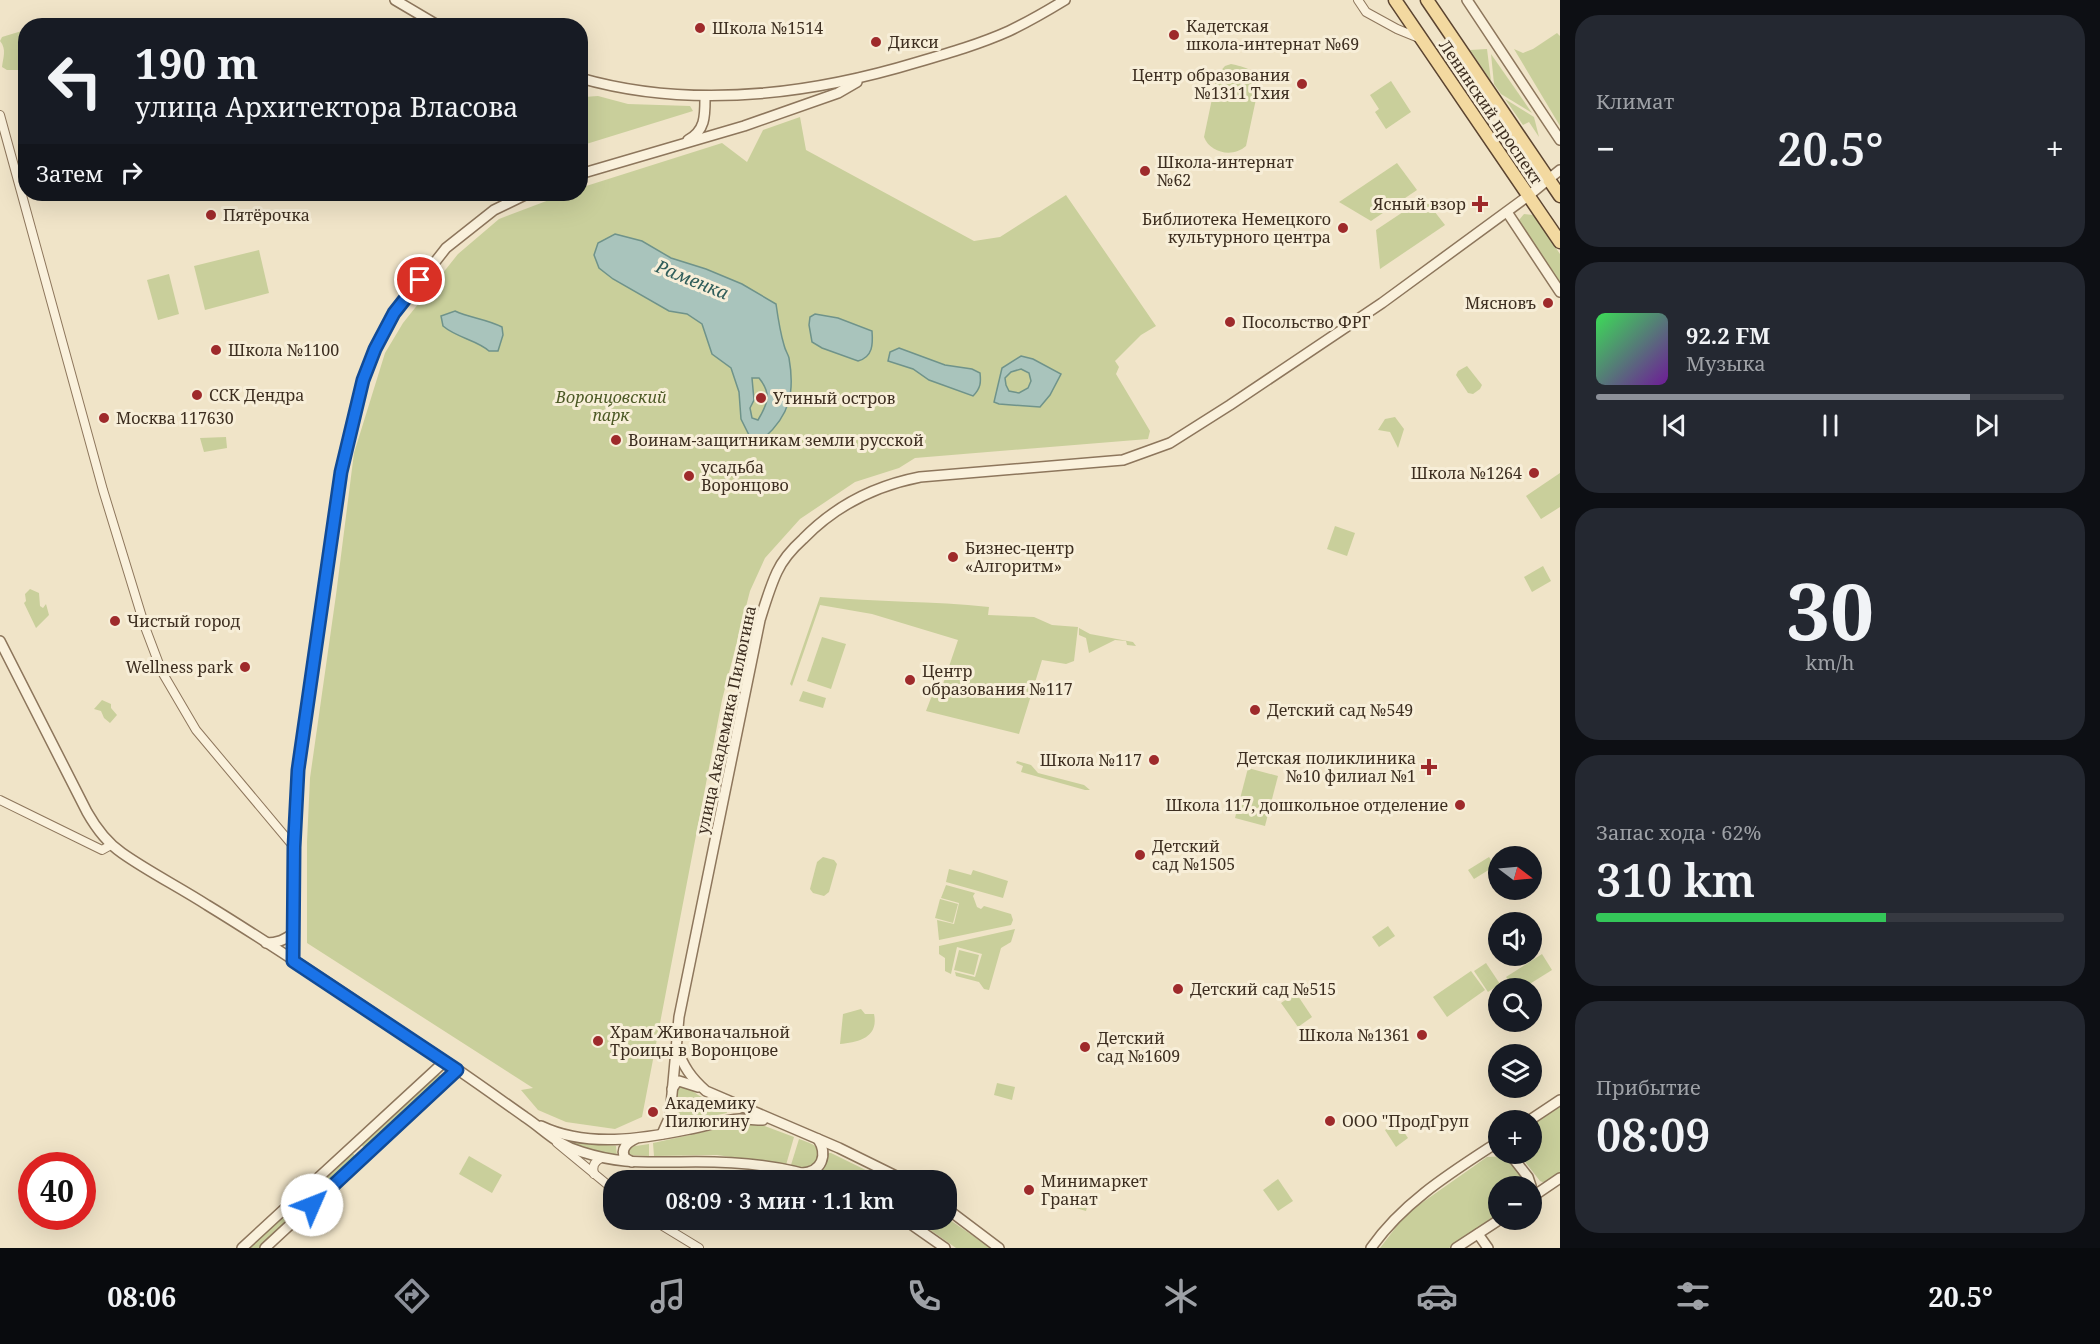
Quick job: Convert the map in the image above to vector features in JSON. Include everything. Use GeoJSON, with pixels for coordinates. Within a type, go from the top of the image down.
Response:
{"type":"FeatureCollection","features":[{"type":"Feature","properties":{"kind":"main road","name":"Ленинский проспект"},"geometry":{"type":"LineString","coordinates":[[1395,0],[1560,242]]}},
{"type":"Feature","properties":{"kind":"main road","name":"Ленинский проспект"},"geometry":{"type":"LineString","coordinates":[[1427,0],[1556,174],[1560,196]]}},
{"type":"Feature","properties":{"kind":"street"},"geometry":{"type":"LineString","coordinates":[[395,0],[425,18]]}},
{"type":"Feature","properties":{"kind":"street"},"geometry":{"type":"LineString","coordinates":[[588,80],[630,91],[705,96],[802,89],[865,78],[966,48],[990,39],[1065,0]]}},
{"type":"Feature","properties":{"kind":"street"},"geometry":{"type":"LineString","coordinates":[[1358,0],[1366,12],[1421,39]]}},
{"type":"Feature","properties":{"kind":"street"},"geometry":{"type":"LineString","coordinates":[[1467,0],[1560,140]]}},
{"type":"Feature","properties":{"kind":"street"},"geometry":{"type":"LineString","coordinates":[[588,172],[744,126],[838,93],[865,78]]}},
{"type":"Feature","properties":{"kind":"street"},"geometry":{"type":"LineString","coordinates":[[678,145],[701,130],[705,117],[705,96]]}},
{"type":"Feature","properties":{"kind":"street"},"geometry":{"type":"LineString","coordinates":[[0,115],[18,181]]}},
{"type":"Feature","properties":{"kind":"street","name":"улица Академика Пилюгина"},"geometry":{"type":"LineString","coordinates":[[662,1134],[670,1116],[681,1007],[760,620],[778,571],[786,557],[814,527],[858,497],[899,481],[920,477],[1123,460],[1170,443],[1377,307],[1556,174]]}},
{"type":"Feature","properties":{"kind":"street"},"geometry":{"type":"LineString","coordinates":[[24,201],[103,490],[145,627],[162,672],[196,730],[294,847]]}},
{"type":"Feature","properties":{"kind":"street"},"geometry":{"type":"LineString","coordinates":[[293,961],[294,847],[298,770],[341,472],[363,380],[375,349],[394,313],[446,248],[494,210],[513,201]]}},
{"type":"Feature","properties":{"kind":"street"},"geometry":{"type":"LineString","coordinates":[[1507,212],[1560,292]]}},
{"type":"Feature","properties":{"kind":"street"},"geometry":{"type":"LineString","coordinates":[[0,641],[87,812],[99,832],[111,845],[208,905],[444,1061],[528,1119],[603,1181]]}},
{"type":"Feature","properties":{"kind":"street"},"geometry":{"type":"LineString","coordinates":[[0,800],[102,850],[111,845]]}},
{"type":"Feature","properties":{"kind":"street"},"geometry":{"type":"LineString","coordinates":[[266,943],[282,941],[294,933]]}},
{"type":"Feature","properties":{"kind":"street"},"geometry":{"type":"LineString","coordinates":[[676,1045],[686,1070],[693,1080],[706,1091]]}},
{"type":"Feature","properties":{"kind":"street"},"geometry":{"type":"LineString","coordinates":[[242,1248],[444,1061]]}},
{"type":"Feature","properties":{"kind":"street"},"geometry":{"type":"LineString","coordinates":[[265,1248],[457,1070]]}},
{"type":"Feature","properties":{"kind":"street"},"geometry":{"type":"LineString","coordinates":[[671,1094],[679,1081],[818,1139],[883,1170]]}},
{"type":"Feature","properties":{"kind":"street"},"geometry":{"type":"LineString","coordinates":[[1542,1112],[1560,1100]]}},
{"type":"Feature","properties":{"kind":"street"},"geometry":{"type":"LineString","coordinates":[[528,1119],[557,1132],[601,1139],[635,1139],[725,1120],[770,1120]]}},
{"type":"Feature","properties":{"kind":"street"},"geometry":{"type":"LineString","coordinates":[[635,1139],[625,1145],[623,1154],[628,1161],[635,1163]]}},
{"type":"Feature","properties":{"kind":"street"},"geometry":{"type":"LineString","coordinates":[[815,1170],[821,1164],[824,1150],[818,1139]]}},
{"type":"Feature","properties":{"kind":"street"},"geometry":{"type":"LineString","coordinates":[[554,1141],[579,1152],[601,1158],[635,1163],[736,1163],[778,1170]]}},
{"type":"Feature","properties":{"kind":"street"},"geometry":{"type":"LineString","coordinates":[[348,1150],[353,1148],[358,1150],[360,1158],[358,1162]]}},
{"type":"Feature","properties":{"kind":"street"},"geometry":{"type":"LineString","coordinates":[[1371,1248],[1407,1206],[1488,1149]]}},
{"type":"Feature","properties":{"kind":"street"},"geometry":{"type":"LineString","coordinates":[[594,1174],[592,1167],[601,1158]]}},
{"type":"Feature","properties":{"kind":"street"},"geometry":{"type":"LineString","coordinates":[[1542,1190],[1560,1178]]}},
{"type":"Feature","properties":{"kind":"street"},"geometry":{"type":"LineString","coordinates":[[957,1216],[999,1248]]}},
{"type":"Feature","properties":{"kind":"street"},"geometry":{"type":"LineString","coordinates":[[1456,1248],[1472,1244],[1478,1234],[1488,1227]]}},
{"type":"Feature","properties":{"kind":"street"},"geometry":{"type":"LineString","coordinates":[[669,1230],[699,1248]]}},
{"type":"Feature","properties":{"kind":"street"},"geometry":{"type":"LineString","coordinates":[[919,1230],[945,1248]]}},
{"type":"Feature","properties":{"kind":"street"},"geometry":{"type":"LineString","coordinates":[[1478,1234],[1488,1248]]}},
{"type":"Feature","properties":{"kind":"green space"},"geometry":{"type":"Polygon","coordinates":[[[18,32],[18,70],[7,70],[2,67],[4,50],[0,41],[2,37],[18,32]]]}},
{"type":"Feature","properties":{"kind":"green space"},"geometry":{"type":"Polygon","coordinates":[[[1557,33],[1560,36],[1560,126],[1514,49],[1523,53],[1557,33]]]}},
{"type":"Feature","properties":{"kind":"green space"},"geometry":{"type":"Polygon","coordinates":[[[1487,49],[1491,81],[1470,50],[1487,49]]]}},
{"type":"Feature","properties":{"kind":"green space"},"geometry":{"type":"Polygon","coordinates":[[[1491,54],[1532,113],[1501,94],[1494,84],[1491,54]]]}},
{"type":"Feature","properties":{"kind":"green space"},"geometry":{"type":"Polygon","coordinates":[[[1231,64],[1253,72],[1259,85],[1246,146],[1229,153],[1211,147],[1204,137],[1217,75],[1225,66],[1231,64]]]}},
{"type":"Feature","properties":{"kind":"green space"},"geometry":{"type":"Polygon","coordinates":[[[1391,81],[1411,112],[1386,129],[1375,112],[1379,109],[1370,95],[1391,81]]]}},
{"type":"Feature","properties":{"kind":"green space"},"geometry":{"type":"Polygon","coordinates":[[[598,96],[628,104],[690,106],[693,111],[588,143],[588,97],[598,96]]]}},
{"type":"Feature","properties":{"kind":"green space"},"geometry":{"type":"Polygon","coordinates":[[[1505,99],[1534,117],[1539,137],[1529,122],[1523,125],[1505,99]]]}},
{"type":"Feature","properties":{"kind":"green space","name":"Воронцовский парк"},"geometry":{"type":"Polygon","coordinates":[[[800,117],[806,150],[974,241],[1000,237],[1066,195],[1156,326],[1141,335],[1115,361],[1119,367],[1116,374],[1150,431],[1148,439],[915,458],[899,468],[855,482],[800,519],[765,558],[750,591],[722,700],[642,1117],[615,1129],[566,1122],[538,1110],[521,1090],[533,1088],[307,943],[307,842],[310,778],[354,453],[385,353],[403,323],[458,254],[499,219],[547,201],[588,201],[588,185],[722,143],[747,162],[763,130],[800,117]]]}},
{"type":"Feature","properties":{"kind":"green space"},"geometry":{"type":"Polygon","coordinates":[[[1397,163],[1417,190],[1371,221],[1339,202],[1397,163]]]}},
{"type":"Feature","properties":{"kind":"green space"},"geometry":{"type":"Polygon","coordinates":[[[1424,198],[1445,225],[1380,269],[1376,230],[1424,198]]]}},
{"type":"Feature","properties":{"kind":"green space"},"geometry":{"type":"Polygon","coordinates":[[[1524,214],[1533,215],[1560,254],[1560,286],[1519,225],[1519,220],[1524,214]]]}},
{"type":"Feature","properties":{"kind":"green space"},"geometry":{"type":"Polygon","coordinates":[[[259,250],[269,293],[205,310],[194,266],[259,250]]]}},
{"type":"Feature","properties":{"kind":"green space"},"geometry":{"type":"Polygon","coordinates":[[[169,274],[179,314],[158,320],[147,280],[169,274]]]}},
{"type":"Feature","properties":{"kind":"green space"},"geometry":{"type":"Polygon","coordinates":[[[1467,366],[1482,385],[1473,394],[1468,393],[1456,375],[1458,371],[1467,366]]]}},
{"type":"Feature","properties":{"kind":"green space"},"geometry":{"type":"Polygon","coordinates":[[[1395,417],[1404,429],[1398,448],[1390,432],[1378,430],[1385,419],[1395,417]]]}},
{"type":"Feature","properties":{"kind":"green space"},"geometry":{"type":"Polygon","coordinates":[[[226,437],[227,448],[204,452],[200,438],[226,437]]]}},
{"type":"Feature","properties":{"kind":"green space"},"geometry":{"type":"Polygon","coordinates":[[[1560,473],[1560,507],[1541,519],[1526,496],[1560,473]]]}},
{"type":"Feature","properties":{"kind":"green space"},"geometry":{"type":"Polygon","coordinates":[[[1335,526],[1355,533],[1347,556],[1327,549],[1335,526]]]}},
{"type":"Feature","properties":{"kind":"green space"},"geometry":{"type":"Polygon","coordinates":[[[1543,566],[1551,581],[1532,592],[1524,577],[1543,566]]]}},
{"type":"Feature","properties":{"kind":"green space"},"geometry":{"type":"Polygon","coordinates":[[[30,589],[39,593],[40,606],[43,608],[46,604],[49,615],[36,628],[24,603],[25,594],[30,589]]]}},
{"type":"Feature","properties":{"kind":"green space"},"geometry":{"type":"Polygon","coordinates":[[[820,597],[989,607],[988,615],[1034,617],[1052,625],[1078,627],[1074,661],[1066,664],[1042,660],[1019,734],[926,711],[931,698],[943,684],[958,640],[872,614],[820,605],[792,686],[790,684],[820,597]]]}},
{"type":"Feature","properties":{"kind":"green space"},"geometry":{"type":"Polygon","coordinates":[[[1079,628],[1090,634],[1133,642],[1136,646],[1127,645],[1126,641],[1115,640],[1089,653],[1086,638],[1079,635],[1079,628]]]}},
{"type":"Feature","properties":{"kind":"green space"},"geometry":{"type":"Polygon","coordinates":[[[822,637],[846,644],[831,689],[807,681],[822,637]]]}},
{"type":"Feature","properties":{"kind":"green space"},"geometry":{"type":"Polygon","coordinates":[[[803,691],[826,698],[823,708],[799,701],[803,691]]]}},
{"type":"Feature","properties":{"kind":"green space"},"geometry":{"type":"Polygon","coordinates":[[[102,700],[111,704],[111,708],[117,715],[110,723],[101,711],[94,709],[102,700]]]}},
{"type":"Feature","properties":{"kind":"green space"},"geometry":{"type":"Polygon","coordinates":[[[1017,761],[1031,765],[1038,773],[1084,785],[1090,790],[1021,772],[1023,766],[1016,763],[1017,761]]]}},
{"type":"Feature","properties":{"kind":"green space"},"geometry":{"type":"Polygon","coordinates":[[[1248,768],[1278,776],[1265,826],[1235,818],[1248,768]]]}},
{"type":"Feature","properties":{"kind":"green space"},"geometry":{"type":"Polygon","coordinates":[[[823,857],[834,860],[837,864],[829,892],[824,896],[813,893],[810,889],[817,862],[823,857]]]}},
{"type":"Feature","properties":{"kind":"green space"},"geometry":{"type":"Polygon","coordinates":[[[1488,858],[1488,870],[1474,879],[1468,870],[1488,858]]]}},
{"type":"Feature","properties":{"kind":"green space"},"geometry":{"type":"Polygon","coordinates":[[[949,869],[971,875],[973,870],[1008,881],[1003,898],[946,882],[949,869]]]}},
{"type":"Feature","properties":{"kind":"green space"},"geometry":{"type":"Polygon","coordinates":[[[946,885],[975,893],[973,896],[977,907],[981,909],[984,906],[1011,914],[1013,920],[1011,925],[939,940],[937,920],[954,924],[959,903],[941,898],[946,885]]]}},
{"type":"Feature","properties":{"kind":"green space"},"geometry":{"type":"Polygon","coordinates":[[[940,899],[958,904],[953,923],[935,918],[940,899]]]}},
{"type":"Feature","properties":{"kind":"green space"},"geometry":{"type":"Polygon","coordinates":[[[1388,926],[1395,936],[1379,947],[1372,937],[1388,926]]]}},
{"type":"Feature","properties":{"kind":"green space"},"geometry":{"type":"Polygon","coordinates":[[[1015,929],[1011,942],[1001,948],[989,990],[984,989],[979,982],[956,976],[955,972],[975,977],[982,954],[957,947],[951,974],[945,971],[945,958],[939,954],[939,946],[1015,929]]]}},
{"type":"Feature","properties":{"kind":"green space"},"geometry":{"type":"Polygon","coordinates":[[[959,950],[979,955],[974,975],[954,970],[959,950]]]}},
{"type":"Feature","properties":{"kind":"green space"},"geometry":{"type":"Polygon","coordinates":[[[1542,954],[1552,970],[1539,978],[1506,977],[1523,966],[1542,966],[1542,954]]]}},
{"type":"Feature","properties":{"kind":"green space"},"geometry":{"type":"Polygon","coordinates":[[[1486,963],[1496,978],[1488,978],[1488,992],[1474,971],[1486,963]]]}},
{"type":"Feature","properties":{"kind":"green space"},"geometry":{"type":"Polygon","coordinates":[[[1471,971],[1485,990],[1447,1017],[1433,997],[1471,971]]]}},
{"type":"Feature","properties":{"kind":"green space"},"geometry":{"type":"Polygon","coordinates":[[[1296,993],[1312,1017],[1298,1027],[1281,1003],[1296,993]]]}},
{"type":"Feature","properties":{"kind":"green space"},"geometry":{"type":"Polygon","coordinates":[[[861,1009],[865,1014],[874,1014],[875,1022],[870,1034],[854,1042],[840,1044],[843,1014],[861,1009]]]}},
{"type":"Feature","properties":{"kind":"green space"},"geometry":{"type":"Polygon","coordinates":[[[436,1073],[442,1079],[365,1151],[360,1145],[436,1073]]]}},
{"type":"Feature","properties":{"kind":"green space"},"geometry":{"type":"Polygon","coordinates":[[[997,1083],[1015,1087],[1012,1100],[994,1095],[997,1083]]]}},
{"type":"Feature","properties":{"kind":"green space"},"geometry":{"type":"Polygon","coordinates":[[[679,1084],[726,1109],[727,1113],[678,1121],[675,1103],[679,1084]]]}},
{"type":"Feature","properties":{"kind":"green space"},"geometry":{"type":"Polygon","coordinates":[[[1560,1105],[1560,1173],[1545,1183],[1542,1182],[1542,1176],[1536,1176],[1527,1164],[1542,1164],[1542,1117],[1560,1105]]]}},
{"type":"Feature","properties":{"kind":"green space"},"geometry":{"type":"Polygon","coordinates":[[[1397,1122],[1408,1138],[1396,1147],[1385,1130],[1397,1122]]]}},
{"type":"Feature","properties":{"kind":"green space"},"geometry":{"type":"Polygon","coordinates":[[[745,1123],[762,1125],[794,1137],[786,1165],[717,1155],[654,1156],[653,1143],[745,1123]]]}},
{"type":"Feature","properties":{"kind":"green space"},"geometry":{"type":"Polygon","coordinates":[[[799,1139],[818,1149],[818,1164],[807,1169],[791,1165],[799,1139]]]}},
{"type":"Feature","properties":{"kind":"green space"},"geometry":{"type":"Polygon","coordinates":[[[570,1141],[616,1146],[617,1157],[568,1143],[570,1141]]]}},
{"type":"Feature","properties":{"kind":"green space"},"geometry":{"type":"Polygon","coordinates":[[[649,1144],[649,1156],[628,1155],[629,1147],[649,1144]]]}},
{"type":"Feature","properties":{"kind":"green space"},"geometry":{"type":"Polygon","coordinates":[[[829,1153],[831,1153],[866,1170],[823,1170],[829,1153]]]}},
{"type":"Feature","properties":{"kind":"green space"},"geometry":{"type":"Polygon","coordinates":[[[349,1154],[354,1154],[355,1159],[260,1248],[248,1248],[349,1154]]]}},
{"type":"Feature","properties":{"kind":"green space"},"geometry":{"type":"Polygon","coordinates":[[[469,1156],[502,1175],[492,1193],[459,1174],[469,1156]]]}},
{"type":"Feature","properties":{"kind":"green space"},"geometry":{"type":"Polygon","coordinates":[[[1487,1157],[1488,1164],[1512,1164],[1521,1176],[1488,1176],[1488,1221],[1449,1248],[1380,1248],[1406,1214],[1487,1157]]]}},
{"type":"Feature","properties":{"kind":"green space"},"geometry":{"type":"Polygon","coordinates":[[[1278,1179],[1293,1201],[1278,1211],[1263,1190],[1278,1179]]]}},
{"type":"Feature","properties":{"kind":"green space"},"geometry":{"type":"Polygon","coordinates":[[[1066,1193],[1089,1200],[1086,1211],[1063,1204],[1066,1193]]]}},
{"type":"Feature","properties":{"kind":"green space"},"geometry":{"type":"Polygon","coordinates":[[[957,1225],[989,1248],[956,1248],[930,1230],[957,1230],[957,1225]]]}},
{"type":"Feature","properties":{"kind":"water","name":"Раменка"},"geometry":{"type":"Polygon","coordinates":[[[615,234],[642,241],[671,258],[742,284],[776,304],[781,335],[789,358],[791,392],[780,421],[764,438],[749,435],[741,419],[739,392],[731,368],[712,354],[702,324],[687,314],[669,311],[613,279],[599,268],[594,255],[598,243],[615,234]],[[752,378],[754,400],[750,408],[752,418],[758,420],[767,399],[766,389],[759,378],[752,378]]]}},
{"type":"Feature","properties":{"kind":"water"},"geometry":{"type":"Polygon","coordinates":[[[455,311],[502,327],[503,335],[498,351],[489,351],[443,326],[441,316],[455,311]]]}},
{"type":"Feature","properties":{"kind":"water"},"geometry":{"type":"Polygon","coordinates":[[[815,314],[838,318],[872,331],[872,345],[867,356],[858,361],[812,342],[809,325],[810,317],[815,314]]]}},
{"type":"Feature","properties":{"kind":"water"},"geometry":{"type":"Polygon","coordinates":[[[899,348],[945,365],[972,369],[980,373],[978,390],[973,396],[929,380],[913,369],[888,361],[890,352],[899,348]]]}},
{"type":"Feature","properties":{"kind":"water"},"geometry":{"type":"Polygon","coordinates":[[[1021,356],[1033,359],[1061,374],[1050,395],[1040,407],[999,404],[994,402],[1002,368],[1021,356]],[[1021,369],[1011,372],[1005,378],[1009,391],[1019,393],[1028,388],[1031,381],[1029,373],[1021,369]]]}},
{"type":"Feature","properties":{"kind":"place","name":"Школа №1514"},"geometry":{"type":"Point","coordinates":[700,28]}},
{"type":"Feature","properties":{"kind":"place","name":"Кадетская школа-интернат №69"},"geometry":{"type":"Point","coordinates":[1174,35]}},
{"type":"Feature","properties":{"kind":"place","name":"Дикси"},"geometry":{"type":"Point","coordinates":[876,42]}},
{"type":"Feature","properties":{"kind":"place","name":"Центр образования №1311 Тхия"},"geometry":{"type":"Point","coordinates":[1302,84]}},
{"type":"Feature","properties":{"kind":"place","name":"Школа-интернат №62"},"geometry":{"type":"Point","coordinates":[1145,171]}},
{"type":"Feature","properties":{"kind":"place","name":"Ясный взор"},"geometry":{"type":"Point","coordinates":[1480,204]}},
{"type":"Feature","properties":{"kind":"place","name":"Пятёрочка"},"geometry":{"type":"Point","coordinates":[211,215]}},
{"type":"Feature","properties":{"kind":"place","name":"Библиотека Немецкого культурного центра"},"geometry":{"type":"Point","coordinates":[1343,228]}},
{"type":"Feature","properties":{"kind":"place","name":"Мясновъ"},"geometry":{"type":"Point","coordinates":[1548,303]}},
{"type":"Feature","properties":{"kind":"place","name":"Посольство ФРГ"},"geometry":{"type":"Point","coordinates":[1230,322]}},
{"type":"Feature","properties":{"kind":"place","name":"Школа №1100"},"geometry":{"type":"Point","coordinates":[216,350]}},
{"type":"Feature","properties":{"kind":"place","name":"ССК Дендра"},"geometry":{"type":"Point","coordinates":[197,395]}},
{"type":"Feature","properties":{"kind":"place","name":"Утиный остров"},"geometry":{"type":"Point","coordinates":[761,398]}},
{"type":"Feature","properties":{"kind":"place","name":"Москва 117630"},"geometry":{"type":"Point","coordinates":[104,418]}},
{"type":"Feature","properties":{"kind":"place","name":"Воинам-защитникам земли русской"},"geometry":{"type":"Point","coordinates":[616,440]}},
{"type":"Feature","properties":{"kind":"place","name":"Школа №1264"},"geometry":{"type":"Point","coordinates":[1534,473]}},
{"type":"Feature","properties":{"kind":"place","name":"усадьба Воронцово"},"geometry":{"type":"Point","coordinates":[689,476]}},
{"type":"Feature","properties":{"kind":"place","name":"Бизнес-центр «Алгоритм»"},"geometry":{"type":"Point","coordinates":[953,557]}},
{"type":"Feature","properties":{"kind":"place","name":"Чистый город"},"geometry":{"type":"Point","coordinates":[115,621]}},
{"type":"Feature","properties":{"kind":"place","name":"Wellness park"},"geometry":{"type":"Point","coordinates":[245,667]}},
{"type":"Feature","properties":{"kind":"place","name":"Центр образования №117"},"geometry":{"type":"Point","coordinates":[910,680]}},
{"type":"Feature","properties":{"kind":"place","name":"Детский сад №549"},"geometry":{"type":"Point","coordinates":[1255,710]}},
{"type":"Feature","properties":{"kind":"place","name":"Школа №117"},"geometry":{"type":"Point","coordinates":[1154,760]}},
{"type":"Feature","properties":{"kind":"place","name":"Детская поликлиника №10 филиал №1"},"geometry":{"type":"Point","coordinates":[1429,767]}},
{"type":"Feature","properties":{"kind":"place","name":"Школа 117, дошкольное отделение"},"geometry":{"type":"Point","coordinates":[1460,805]}},
{"type":"Feature","properties":{"kind":"place","name":"Детский сад №1505"},"geometry":{"type":"Point","coordinates":[1140,855]}},
{"type":"Feature","properties":{"kind":"place","name":"Детский сад №515"},"geometry":{"type":"Point","coordinates":[1178,989]}},
{"type":"Feature","properties":{"kind":"place","name":"Школа №1361"},"geometry":{"type":"Point","coordinates":[1422,1035]}},
{"type":"Feature","properties":{"kind":"place","name":"Храм Живоначальной Троицы в Воронцове"},"geometry":{"type":"Point","coordinates":[598,1041]}},
{"type":"Feature","properties":{"kind":"place","name":"Детский сад №1609"},"geometry":{"type":"Point","coordinates":[1085,1047]}},
{"type":"Feature","properties":{"kind":"place","name":"Академику Пилюгину"},"geometry":{"type":"Point","coordinates":[653,1112]}},
{"type":"Feature","properties":{"kind":"place","name":"ООО \"ПродГруп"},"geometry":{"type":"Point","coordinates":[1330,1121]}},
{"type":"Feature","properties":{"kind":"place","name":"Минимаркет Гранат"},"geometry":{"type":"Point","coordinates":[1029,1190]}},
{"type":"Feature","properties":{"kind":"route"},"geometry":{"type":"LineString","coordinates":[[312,1205],[457,1070],[293,961],[294,847],[298,770],[341,472],[363,380],[375,349],[394,313],[420,280]]}}]}
